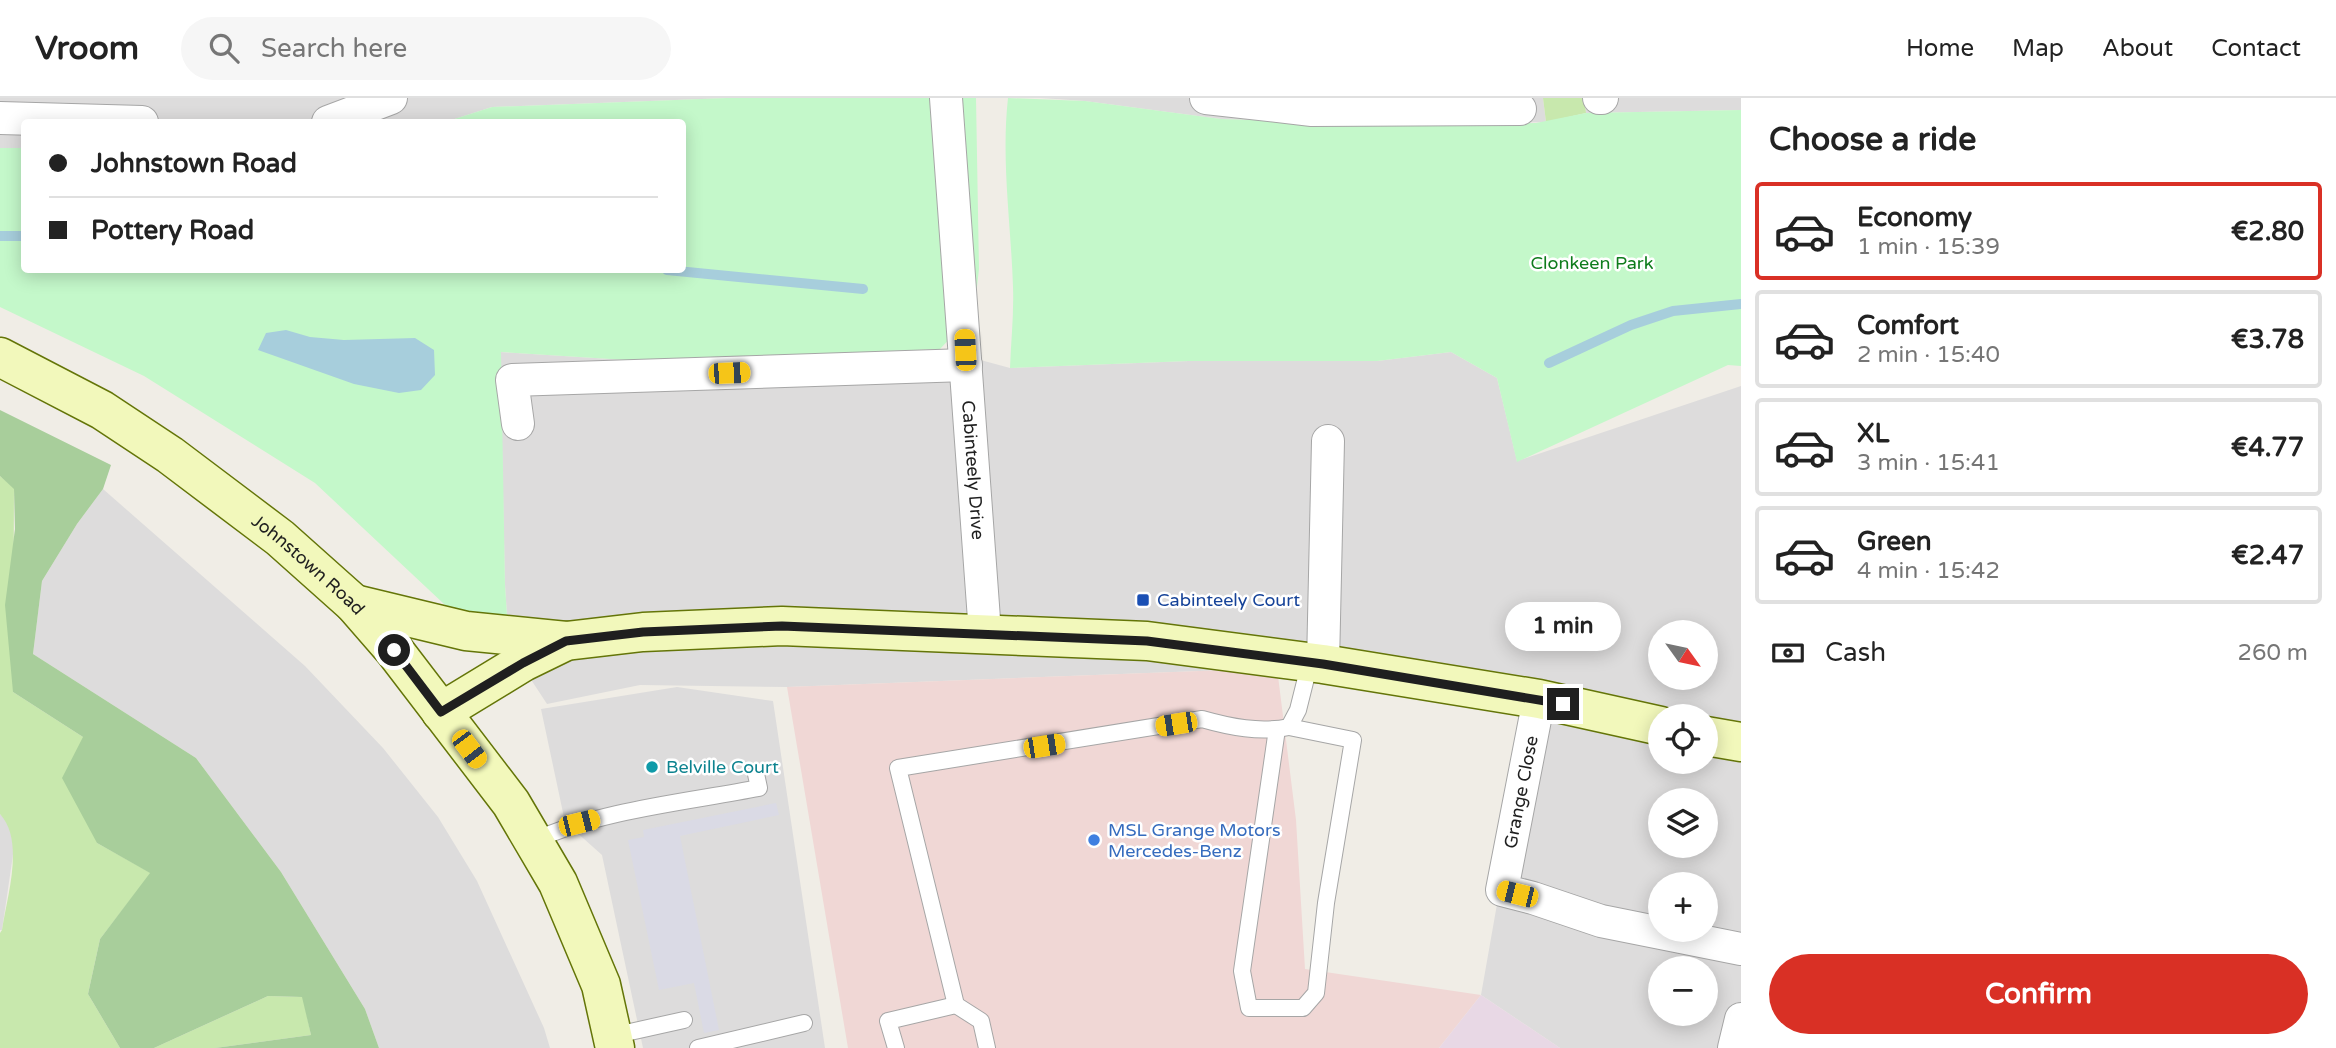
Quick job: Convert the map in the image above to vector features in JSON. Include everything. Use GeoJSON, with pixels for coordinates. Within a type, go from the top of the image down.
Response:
{"type":"FeatureCollection","features":[{"type":"Feature","properties":{"kind":"street"},"geometry":{"type":"LineString","coordinates":[[336,119],[391,98]]}},
{"type":"Feature","properties":{"kind":"street","name":"Cabinteely Drive"},"geometry":{"type":"LineString","coordinates":[[946,98],[985,633]]}},
{"type":"Feature","properties":{"kind":"street"},"geometry":{"type":"LineString","coordinates":[[1206,98],[1312,110],[1520,109]]}},
{"type":"Feature","properties":{"kind":"street"},"geometry":{"type":"LineString","coordinates":[[0,118],[36,119]]}},
{"type":"Feature","properties":{"kind":"street","name":"Johnstown Road"},"geometry":{"type":"LineString","coordinates":[[0,356],[102,410],[170,455],[280,538],[354,604],[394,650],[511,803],[561,890],[601,985],[613,1042]]}},
{"type":"Feature","properties":{"kind":"street"},"geometry":{"type":"LineString","coordinates":[[518,424],[513,380],[966,365]]}},
{"type":"Feature","properties":{"kind":"street"},"geometry":{"type":"LineString","coordinates":[[1316,663],[1328,441]]}},
{"type":"Feature","properties":{"kind":"street"},"geometry":{"type":"LineString","coordinates":[[354,604],[466,631],[566,641],[643,632],[782,626],[1147,641],[1316,663],[1539,699],[1648,723]]}},
{"type":"Feature","properties":{"kind":"street"},"geometry":{"type":"LineString","coordinates":[[441,712],[523,663],[566,641]]}},
{"type":"Feature","properties":{"kind":"street","name":"Grange Close"},"geometry":{"type":"LineString","coordinates":[[1539,699],[1502,890],[1601,921],[1741,949]]}},
{"type":"Feature","properties":{"kind":"street"},"geometry":{"type":"LineString","coordinates":[[1718,738],[1741,742]]}},
{"type":"Feature","properties":{"kind":"street"},"geometry":{"type":"LineString","coordinates":[[1734,1048],[1741,1019]]}},
{"type":"Feature","properties":{"kind":"lane"},"geometry":{"type":"LineString","coordinates":[[987,1048],[981,1021],[956,1005],[898,768],[1202,719],[1233,728],[1283,728],[1353,740],[1326,903],[1316,993],[1303,1008],[1249,1008],[1242,971],[1283,728],[1298,710],[1316,663]]}},
{"type":"Feature","properties":{"kind":"lane"},"geometry":{"type":"LineString","coordinates":[[533,841],[563,828],[596,819],[760,788],[756,774]]}},
{"type":"Feature","properties":{"kind":"lane"},"geometry":{"type":"LineString","coordinates":[[896,1048],[888,1021],[956,1005]]}},
{"type":"Feature","properties":{"kind":"lane"},"geometry":{"type":"LineString","coordinates":[[613,1042],[684,1020]]}},
{"type":"Feature","properties":{"kind":"lane"},"geometry":{"type":"LineString","coordinates":[[698,1048],[804,1023]]}},
{"type":"Feature","properties":{"kind":"shaded area"},"geometry":{"type":"Polygon","coordinates":[[[0,98],[727,98],[492,107],[454,119],[21,119],[21,148],[0,148],[0,98]]]}},
{"type":"Feature","properties":{"kind":"shaded area"},"geometry":{"type":"Polygon","coordinates":[[[1041,98],[1543,98],[1546,122],[1389,125],[1221,119],[1085,101],[1041,98]]]}},
{"type":"Feature","properties":{"kind":"shaded area"},"geometry":{"type":"Polygon","coordinates":[[[1584,98],[1741,98],[1741,110],[1586,113],[1584,98]]]}},
{"type":"Feature","properties":{"kind":"shaded area"},"geometry":{"type":"Polygon","coordinates":[[[940,349],[1010,368],[1189,361],[1377,361],[1451,352],[1497,378],[1517,461],[1741,386],[1741,1048],[1560,1048],[1481,995],[1533,700],[1277,668],[787,687],[640,685],[547,704],[509,646],[505,585],[500,352],[642,361],[940,349]]]}},
{"type":"Feature","properties":{"kind":"shaded area"},"geometry":{"type":"Polygon","coordinates":[[[103,489],[305,666],[383,748],[438,817],[477,881],[544,1028],[550,1048],[379,1048],[365,1009],[281,872],[196,758],[33,654],[42,581],[77,524],[103,489]]]}},
{"type":"Feature","properties":{"kind":"shaded area"},"geometry":{"type":"Polygon","coordinates":[[[1277,668],[1296,820],[1305,969],[1481,995],[1439,1048],[848,1048],[787,687],[1277,668]]]}},
{"type":"Feature","properties":{"kind":"shaded area","name":"Belville Court"},"geometry":{"type":"Polygon","coordinates":[[[677,687],[773,701],[825,1048],[643,1048],[602,855],[565,822],[541,709],[677,687]]]}},
{"type":"Feature","properties":{"kind":"shaded area"},"geometry":{"type":"Polygon","coordinates":[[[776,803],[779,815],[680,836],[719,1030],[704,1033],[694,983],[659,990],[628,840],[644,837],[643,830],[776,803]]]}},
{"type":"Feature","properties":{"kind":"shaded area"},"geometry":{"type":"Polygon","coordinates":[[[0,814],[9,823],[14,848],[2,930],[0,930],[0,814]]]}},
{"type":"Feature","properties":{"kind":"shaded area"},"geometry":{"type":"Polygon","coordinates":[[[1481,995],[1560,1048],[1439,1048],[1481,995]]]}},
{"type":"Feature","properties":{"kind":"green space"},"geometry":{"type":"Polygon","coordinates":[[[727,98],[976,98],[979,269],[974,313],[940,349],[642,361],[501,352],[505,585],[509,646],[460,619],[315,483],[144,376],[0,307],[0,148],[21,148],[21,273],[686,273],[686,119],[454,119],[492,107],[727,98]]]}},
{"type":"Feature","properties":{"kind":"green space","name":"Clonkeen Park"},"geometry":{"type":"Polygon","coordinates":[[[1008,98],[1085,101],[1221,119],[1389,125],[1536,123],[1586,113],[1741,110],[1741,366],[1728,365],[1517,462],[1497,378],[1451,352],[1377,361],[1189,361],[1010,368],[1013,297],[1006,169],[1008,98]]]}},
{"type":"Feature","properties":{"kind":"green space"},"geometry":{"type":"Polygon","coordinates":[[[1543,98],[1584,98],[1586,113],[1546,122],[1543,98]]]}},
{"type":"Feature","properties":{"kind":"green space"},"geometry":{"type":"Polygon","coordinates":[[[0,410],[111,465],[103,489],[77,524],[42,581],[33,654],[196,758],[281,872],[365,1009],[379,1048],[215,1048],[311,1035],[302,997],[268,996],[154,1048],[120,1048],[88,994],[100,939],[150,873],[97,843],[62,778],[83,737],[13,692],[5,605],[15,529],[14,489],[0,476],[0,410]]]}},
{"type":"Feature","properties":{"kind":"green space"},"geometry":{"type":"Polygon","coordinates":[[[0,476],[14,488],[13,692],[83,737],[97,843],[151,873],[100,939],[88,994],[120,1048],[0,1048],[0,933],[13,854],[12,839],[0,814],[0,476]]]}},
{"type":"Feature","properties":{"kind":"green space"},"geometry":{"type":"Polygon","coordinates":[[[268,996],[303,997],[311,1035],[215,1048],[154,1048],[268,996]]]}},
{"type":"Feature","properties":{"kind":"water"},"geometry":{"type":"Polygon","coordinates":[[[286,330],[310,337],[344,340],[415,338],[434,350],[435,375],[421,390],[399,393],[354,384],[258,350],[266,333],[286,330]]]}},
{"type":"Feature","properties":{"kind":"waterway"},"geometry":{"type":"LineString","coordinates":[[0,236],[21,236]]}},
{"type":"Feature","properties":{"kind":"waterway"},"geometry":{"type":"LineString","coordinates":[[686,272],[863,289]]}},
{"type":"Feature","properties":{"kind":"waterway"},"geometry":{"type":"LineString","coordinates":[[1549,363],[1631,325],[1673,311],[1741,304]]}},
{"type":"Feature","properties":{"kind":"place","name":"Cabinteely Court"},"geometry":{"type":"Point","coordinates":[1143,600]}},
{"type":"Feature","properties":{"kind":"place","name":"Belville Court"},"geometry":{"type":"Point","coordinates":[652,767]}},
{"type":"Feature","properties":{"kind":"place","name":"MSL Grange Motors Mercedes-Benz"},"geometry":{"type":"Point","coordinates":[1094,840]}},
{"type":"Feature","properties":{"kind":"route"},"geometry":{"type":"LineString","coordinates":[[394,650],[441,712],[523,663],[566,641],[643,632],[782,626],[1147,641],[1323,664],[1563,704]]}}]}
